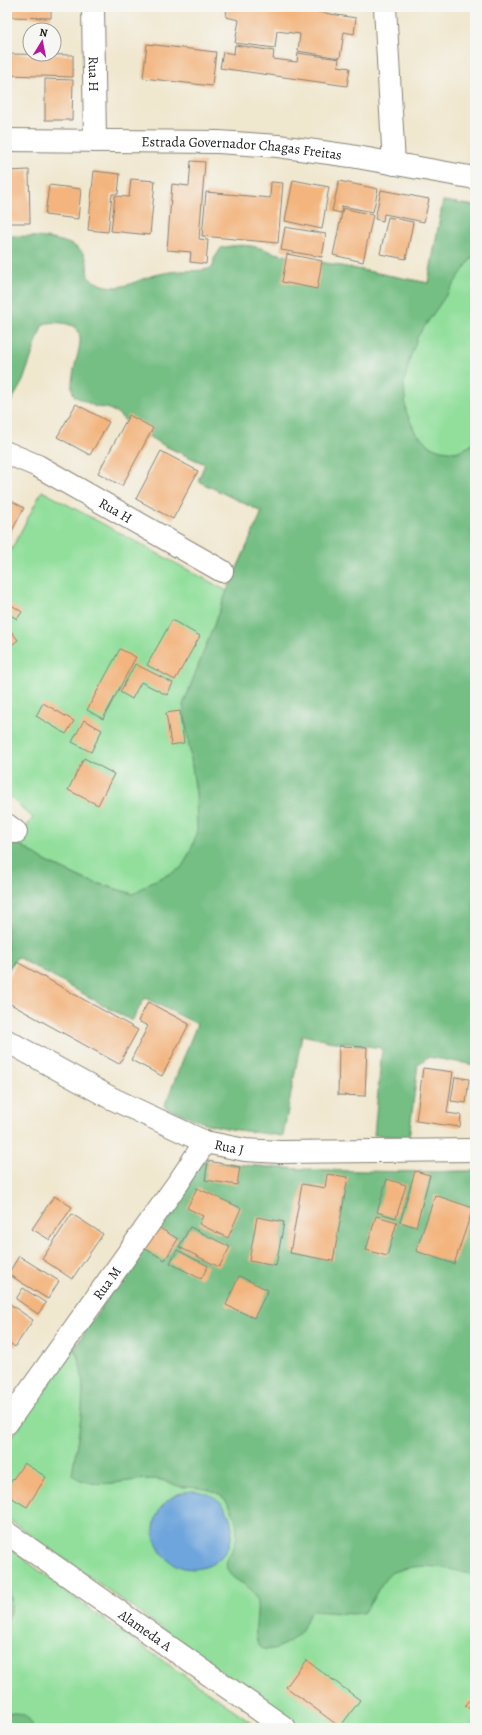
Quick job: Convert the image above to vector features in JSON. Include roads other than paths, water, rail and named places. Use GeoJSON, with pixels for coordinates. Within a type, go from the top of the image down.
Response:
{"type":"FeatureCollection","features":[{"type":"Feature","properties":{"kind":"street","name":"Rua H"},"geometry":{"type":"LineString","coordinates":[[93,7],[95,140]]}},
{"type":"Feature","properties":{"kind":"street"},"geometry":{"type":"LineString","coordinates":[[384,7],[394,164]]}},
{"type":"Feature","properties":{"kind":"street","name":"Estrada Governador Chagas Freitas"},"geometry":{"type":"LineString","coordinates":[[7,140],[218,142],[278,146],[475,178]]}},
{"type":"Feature","properties":{"kind":"street","name":"Rua H"},"geometry":{"type":"LineString","coordinates":[[7,453],[38,466],[222,571]]}},
{"type":"Feature","properties":{"kind":"street","name":"Rua J"},"geometry":{"type":"LineString","coordinates":[[7,1041],[111,1098],[205,1142],[246,1150],[280,1152],[475,1150]]}},
{"type":"Feature","properties":{"kind":"street","name":"Rua M"},"geometry":{"type":"LineString","coordinates":[[7,1423],[205,1142]]}},
{"type":"Feature","properties":{"kind":"street","name":"Alameda A"},"geometry":{"type":"LineString","coordinates":[[7,1533],[284,1728]]}},
{"type":"Feature","properties":{"kind":"water"},"geometry":{"type":"Polygon","coordinates":[[[193,1491],[208,1494],[220,1503],[229,1515],[232,1530],[229,1545],[220,1557],[208,1566],[193,1569],[178,1566],[166,1557],[157,1545],[154,1530],[157,1515],[166,1503],[178,1494],[193,1491]]]}}]}
